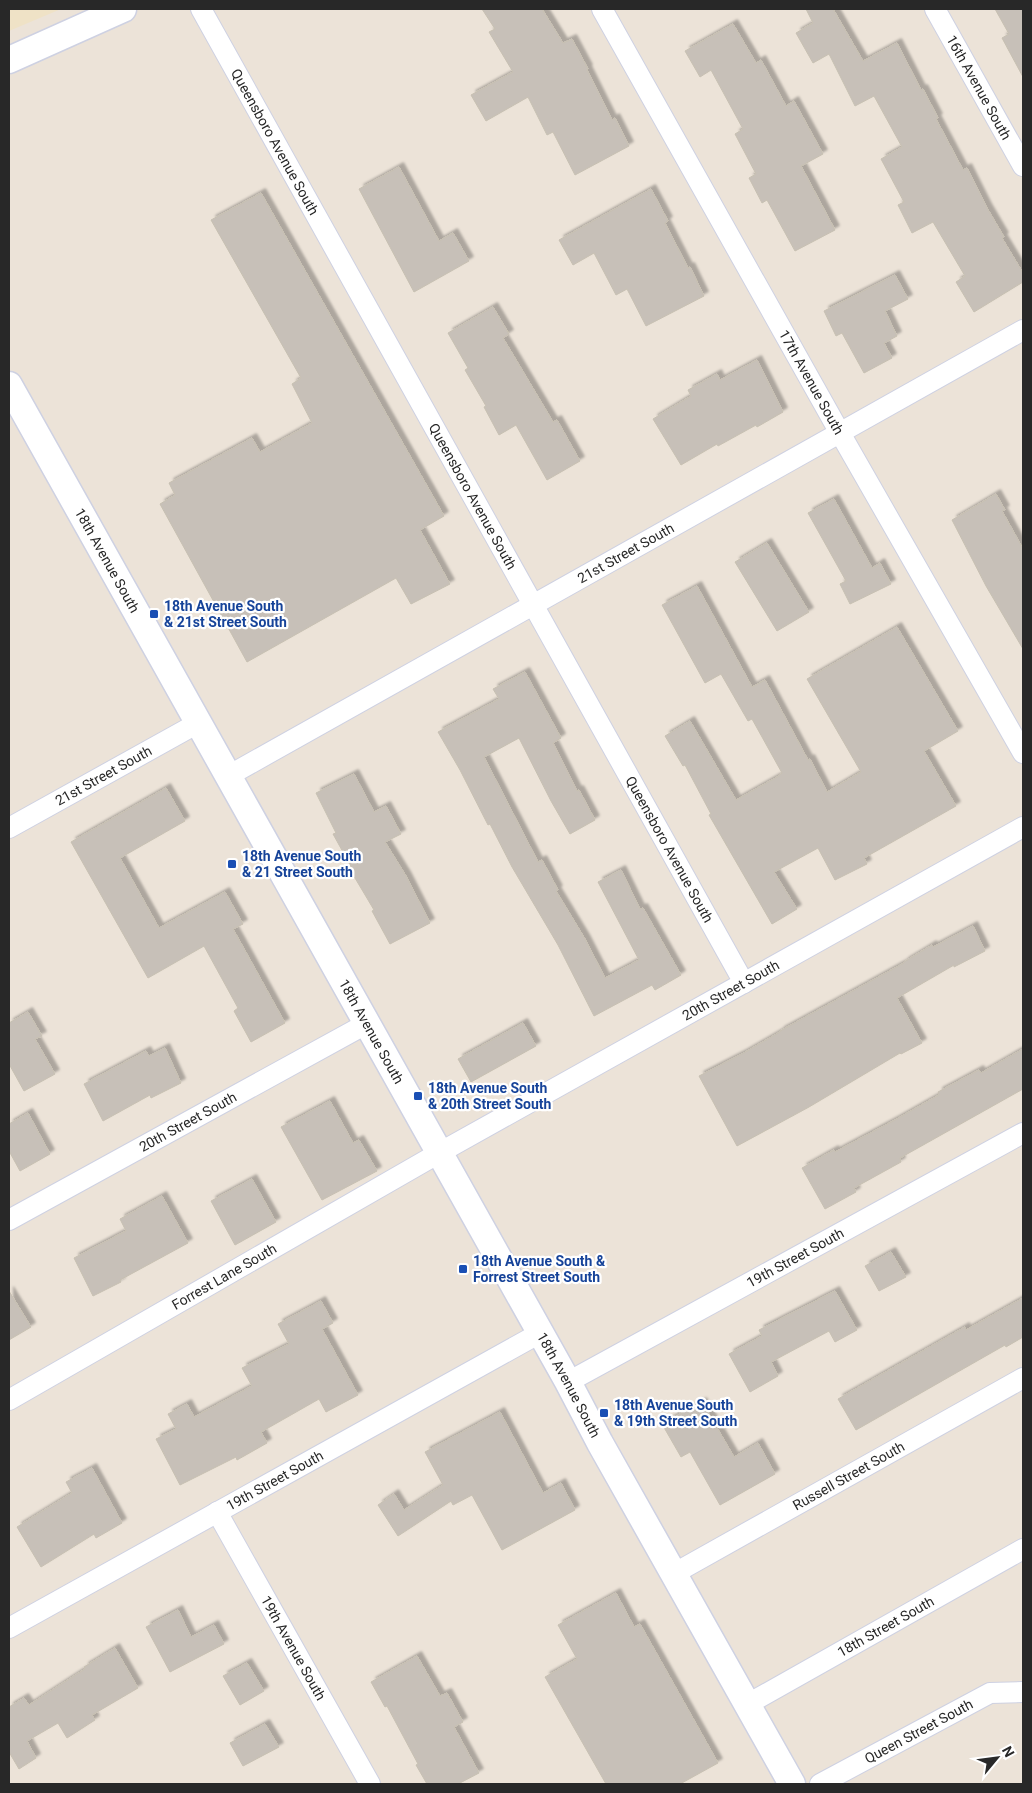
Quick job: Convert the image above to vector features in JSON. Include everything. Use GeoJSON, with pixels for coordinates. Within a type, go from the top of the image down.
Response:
{"type":"FeatureCollection","features":[{"type":"Feature","properties":{"kind":"street"},"geometry":{"type":"LineString","coordinates":[[9,60],[123,9]]}},
{"type":"Feature","properties":{"kind":"street","name":"Queensboro Avenue South"},"geometry":{"type":"LineString","coordinates":[[201,9],[744,983]]}},
{"type":"Feature","properties":{"kind":"street","name":"17th Avenue South"},"geometry":{"type":"LineString","coordinates":[[602,9],[840,433],[1023,753]]}},
{"type":"Feature","properties":{"kind":"street","name":"16th Avenue South"},"geometry":{"type":"LineString","coordinates":[[935,9],[1023,166]]}},
{"type":"Feature","properties":{"kind":"street","name":"21st Street South"},"geometry":{"type":"LineString","coordinates":[[228,776],[1023,330]]}},
{"type":"Feature","properties":{"kind":"street","name":"18th Avenue South"},"geometry":{"type":"LineString","coordinates":[[9,385],[792,1784]]}},
{"type":"Feature","properties":{"kind":"street","name":"21st Street South"},"geometry":{"type":"LineString","coordinates":[[9,828],[198,723]]}},
{"type":"Feature","properties":{"kind":"street","name":"20th Street South"},"geometry":{"type":"LineString","coordinates":[[439,1153],[1023,828]]}},
{"type":"Feature","properties":{"kind":"street","name":"20th Street South"},"geometry":{"type":"LineString","coordinates":[[9,1220],[366,1024]]}},
{"type":"Feature","properties":{"kind":"street","name":"19th Street South"},"geometry":{"type":"LineString","coordinates":[[568,1382],[1023,1133]]}},
{"type":"Feature","properties":{"kind":"street","name":"Forrest Lane South"},"geometry":{"type":"LineString","coordinates":[[9,1400],[439,1153]]}},
{"type":"Feature","properties":{"kind":"street","name":"19th Street South"},"geometry":{"type":"LineString","coordinates":[[9,1628],[540,1333]]}},
{"type":"Feature","properties":{"kind":"street","name":"Russell Street South"},"geometry":{"type":"LineString","coordinates":[[675,1573],[1023,1378]]}},
{"type":"Feature","properties":{"kind":"street","name":"19th Avenue South"},"geometry":{"type":"LineString","coordinates":[[217,1512],[370,1784]]}},
{"type":"Feature","properties":{"kind":"street","name":"18th Street South"},"geometry":{"type":"LineString","coordinates":[[748,1704],[1023,1549]]}},
{"type":"Feature","properties":{"kind":"street","name":"Queen Street South"},"geometry":{"type":"LineString","coordinates":[[820,1784],[990,1693],[1023,1692]]}},
{"type":"Feature","properties":{"kind":"shaded area"},"geometry":{"type":"Polygon","coordinates":[[[9,9],[61,9],[9,31],[9,9]]]}},
{"type":"Feature","properties":{"kind":"building"},"geometry":{"type":"Polygon","coordinates":[[[482,9],[542,9],[563,43],[572,39],[612,120],[615,118],[629,146],[575,175],[553,132],[547,135],[528,97],[486,121],[471,95],[513,72],[489,32],[495,29],[482,9]]]}},
{"type":"Feature","properties":{"kind":"building"},"geometry":{"type":"Polygon","coordinates":[[[806,9],[833,9],[863,61],[897,43],[921,90],[923,89],[938,118],[936,119],[963,170],[967,168],[1004,237],[1002,238],[1023,273],[1023,282],[974,312],[956,282],[965,276],[933,222],[912,233],[898,205],[904,202],[881,159],[902,147],[874,96],[855,106],[829,54],[813,63],[796,33],[813,23],[806,9]]]}},
{"type":"Feature","properties":{"kind":"building"},"geometry":{"type":"Polygon","coordinates":[[[995,9],[1023,9],[1023,77],[1002,38],[1009,34],[995,9]]]}},
{"type":"Feature","properties":{"kind":"building"},"geometry":{"type":"Polygon","coordinates":[[[733,24],[756,63],[761,60],[786,106],[794,101],[823,154],[801,166],[835,230],[795,251],[767,200],[762,203],[749,178],[756,174],[735,134],[743,129],[711,70],[700,77],[685,51],[733,24]]]}},
{"type":"Feature","properties":{"kind":"building"},"geometry":{"type":"Polygon","coordinates":[[[399,167],[439,241],[453,233],[469,261],[414,292],[359,189],[399,167]]]}},
{"type":"Feature","properties":{"kind":"building"},"geometry":{"type":"Polygon","coordinates":[[[651,189],[668,221],[665,223],[704,296],[646,326],[627,289],[616,295],[594,253],[573,265],[559,240],[651,189]]]}},
{"type":"Feature","properties":{"kind":"building"},"geometry":{"type":"Polygon","coordinates":[[[261,193],[444,516],[420,530],[450,584],[411,604],[396,578],[247,662],[160,504],[175,495],[169,483],[252,438],[260,452],[312,423],[292,384],[301,378],[211,220],[261,193]]]}},
{"type":"Feature","properties":{"kind":"building"},"geometry":{"type":"Polygon","coordinates":[[[895,275],[908,299],[885,311],[897,336],[884,343],[892,358],[864,373],[842,333],[836,336],[824,311],[895,275]]]}},
{"type":"Feature","properties":{"kind":"building"},"geometry":{"type":"Polygon","coordinates":[[[493,307],[509,334],[503,338],[553,422],[557,420],[580,461],[547,480],[516,425],[499,435],[484,407],[486,406],[465,370],[468,368],[448,333],[493,307]]]}},
{"type":"Feature","properties":{"kind":"building"},"geometry":{"type":"Polygon","coordinates":[[[757,360],[783,412],[718,446],[717,444],[681,465],[653,419],[691,396],[688,390],[717,374],[720,380],[757,360]]]}},
{"type":"Feature","properties":{"kind":"building"},"geometry":{"type":"Polygon","coordinates":[[[996,494],[1005,510],[1002,511],[1023,549],[1023,649],[986,586],[952,520],[996,494]]]}},
{"type":"Feature","properties":{"kind":"building"},"geometry":{"type":"Polygon","coordinates":[[[834,499],[872,568],[880,563],[891,584],[850,604],[840,584],[846,581],[808,513],[834,499]]]}},
{"type":"Feature","properties":{"kind":"building"},"geometry":{"type":"Polygon","coordinates":[[[767,543],[809,612],[777,631],[735,562],[767,543]]]}},
{"type":"Feature","properties":{"kind":"building"},"geometry":{"type":"Polygon","coordinates":[[[697,586],[752,687],[765,680],[827,792],[861,772],[807,679],[897,627],[958,731],[924,751],[956,806],[864,858],[867,864],[835,880],[818,848],[774,872],[797,909],[772,924],[709,815],[711,814],[685,765],[683,766],[665,736],[690,721],[736,800],[782,773],[752,719],[748,721],[721,674],[705,683],[662,605],[697,586]]]}},
{"type":"Feature","properties":{"kind":"building"},"geometry":{"type":"Polygon","coordinates":[[[525,672],[561,738],[553,743],[577,791],[579,790],[595,820],[570,834],[519,738],[484,757],[505,798],[538,862],[542,860],[558,890],[556,891],[585,939],[605,978],[639,960],[598,882],[621,870],[640,909],[643,908],[681,975],[655,990],[652,985],[594,1016],[558,945],[512,867],[490,824],[488,825],[438,732],[499,699],[493,689],[525,672]]]}},
{"type":"Feature","properties":{"kind":"building"},"geometry":{"type":"Polygon","coordinates":[[[354,774],[374,812],[386,806],[401,834],[385,842],[406,876],[430,923],[390,944],[372,911],[374,910],[352,873],[354,872],[333,834],[336,833],[316,793],[354,774]]]}},
{"type":"Feature","properties":{"kind":"building"},"geometry":{"type":"Polygon","coordinates":[[[166,788],[185,821],[120,858],[159,928],[225,892],[243,924],[233,929],[285,1023],[251,1042],[234,1011],[238,1008],[204,946],[148,978],[71,842],[166,788]]]}},
{"type":"Feature","properties":{"kind":"building"},"geometry":{"type":"Polygon","coordinates":[[[973,926],[985,951],[954,967],[954,965],[897,998],[922,1043],[900,1053],[809,1107],[737,1146],[699,1076],[904,963],[932,945],[933,947],[973,926]]]}},
{"type":"Feature","properties":{"kind":"building"},"geometry":{"type":"Polygon","coordinates":[[[28,1012],[42,1036],[35,1039],[55,1074],[24,1091],[9,1064],[9,1023],[28,1012]]]}},
{"type":"Feature","properties":{"kind":"building"},"geometry":{"type":"Polygon","coordinates":[[[523,1023],[536,1046],[471,1082],[458,1059],[523,1023]]]}},
{"type":"Feature","properties":{"kind":"building"},"geometry":{"type":"Polygon","coordinates":[[[165,1048],[181,1083],[151,1098],[150,1095],[103,1121],[84,1084],[146,1051],[149,1056],[165,1048]]]}},
{"type":"Feature","properties":{"kind":"building"},"geometry":{"type":"Polygon","coordinates":[[[1023,1049],[1023,1089],[900,1158],[901,1162],[854,1188],[856,1192],[825,1209],[802,1168],[895,1120],[939,1095],[938,1092],[979,1070],[981,1073],[1023,1049]]]}},
{"type":"Feature","properties":{"kind":"building"},"geometry":{"type":"Polygon","coordinates":[[[330,1101],[353,1143],[359,1140],[377,1171],[322,1200],[281,1127],[330,1101]]]}},
{"type":"Feature","properties":{"kind":"building"},"geometry":{"type":"Polygon","coordinates":[[[28,1113],[50,1154],[20,1171],[9,1151],[9,1124],[28,1113]]]}},
{"type":"Feature","properties":{"kind":"building"},"geometry":{"type":"Polygon","coordinates":[[[252,1179],[276,1222],[235,1245],[211,1201],[252,1179]]]}},
{"type":"Feature","properties":{"kind":"building"},"geometry":{"type":"Polygon","coordinates":[[[162,1196],[188,1243],[93,1296],[74,1258],[126,1231],[120,1219],[162,1196]]]}},
{"type":"Feature","properties":{"kind":"building"},"geometry":{"type":"Polygon","coordinates":[[[891,1252],[906,1277],[879,1291],[865,1266],[891,1252]]]}},
{"type":"Feature","properties":{"kind":"building"},"geometry":{"type":"Polygon","coordinates":[[[9,1291],[31,1327],[9,1340],[9,1291]]]}},
{"type":"Feature","properties":{"kind":"building"},"geometry":{"type":"Polygon","coordinates":[[[835,1291],[857,1330],[835,1342],[829,1331],[771,1362],[778,1376],[750,1392],[729,1354],[762,1336],[759,1330],[835,1291]]]}},
{"type":"Feature","properties":{"kind":"building"},"geometry":{"type":"Polygon","coordinates":[[[1023,1298],[1023,1337],[1006,1347],[1005,1345],[856,1430],[838,1399],[965,1327],[966,1330],[1023,1298]]]}},
{"type":"Feature","properties":{"kind":"building"},"geometry":{"type":"Polygon","coordinates":[[[321,1301],[333,1323],[322,1329],[358,1395],[326,1412],[319,1399],[261,1432],[267,1443],[237,1460],[236,1457],[180,1485],[156,1439],[176,1429],[168,1414],[187,1404],[194,1417],[252,1386],[242,1368],[289,1344],[278,1324],[321,1301]]]}},
{"type":"Feature","properties":{"kind":"building"},"geometry":{"type":"Polygon","coordinates":[[[702,1402],[734,1457],[758,1443],[775,1474],[720,1505],[690,1452],[681,1457],[662,1424],[702,1402]]]}},
{"type":"Feature","properties":{"kind":"building"},"geometry":{"type":"Polygon","coordinates":[[[500,1412],[543,1493],[561,1483],[575,1510],[502,1550],[472,1495],[453,1505],[451,1501],[398,1536],[378,1505],[394,1494],[404,1510],[443,1485],[425,1452],[500,1412]]]}},
{"type":"Feature","properties":{"kind":"building"},"geometry":{"type":"Polygon","coordinates":[[[92,1468],[122,1523],[96,1538],[94,1534],[41,1567],[17,1527],[72,1493],[66,1482],[92,1468]]]}},
{"type":"Feature","properties":{"kind":"building"},"geometry":{"type":"Polygon","coordinates":[[[616,1593],[634,1627],[640,1624],[718,1763],[680,1784],[606,1784],[545,1677],[577,1659],[558,1625],[616,1593]]]}},
{"type":"Feature","properties":{"kind":"building"},"geometry":{"type":"Polygon","coordinates":[[[178,1610],[191,1637],[214,1625],[224,1644],[170,1672],[146,1627],[178,1610]]]}},
{"type":"Feature","properties":{"kind":"building"},"geometry":{"type":"Polygon","coordinates":[[[115,1648],[138,1688],[92,1715],[95,1720],[67,1738],[58,1723],[27,1741],[36,1758],[19,1769],[9,1752],[9,1707],[24,1698],[29,1705],[115,1648]]]}},
{"type":"Feature","properties":{"kind":"building"},"geometry":{"type":"Polygon","coordinates":[[[417,1656],[440,1696],[447,1693],[463,1722],[454,1727],[479,1773],[458,1784],[427,1784],[387,1706],[385,1707],[371,1682],[417,1656]]]}},
{"type":"Feature","properties":{"kind":"building"},"geometry":{"type":"Polygon","coordinates":[[[247,1663],[264,1691],[240,1705],[223,1676],[247,1663]]]}},
{"type":"Feature","properties":{"kind":"building"},"geometry":{"type":"Polygon","coordinates":[[[265,1724],[279,1747],[243,1766],[230,1743],[265,1724]]]}},
{"type":"Feature","properties":{"kind":"place","name":"18th Avenue South & 21st Street South"},"geometry":{"type":"Point","coordinates":[154,614]}},
{"type":"Feature","properties":{"kind":"place","name":"18th Avenue South & 21 Street South"},"geometry":{"type":"Point","coordinates":[232,864]}},
{"type":"Feature","properties":{"kind":"place","name":"18th Avenue South & 20th Street South"},"geometry":{"type":"Point","coordinates":[418,1096]}},
{"type":"Feature","properties":{"kind":"place","name":"18th Avenue South & Forrest Street South"},"geometry":{"type":"Point","coordinates":[463,1269]}},
{"type":"Feature","properties":{"kind":"place","name":"18th Avenue South & 19th Street South"},"geometry":{"type":"Point","coordinates":[604,1413]}}]}
